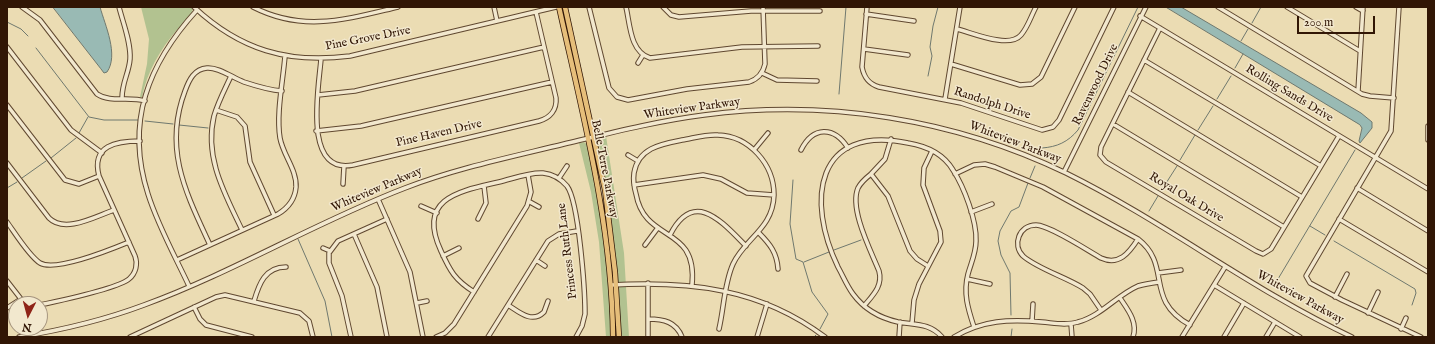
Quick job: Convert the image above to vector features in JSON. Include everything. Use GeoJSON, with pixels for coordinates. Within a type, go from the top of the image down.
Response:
{"type":"FeatureCollection","features":[{"type":"Feature","properties":{"kind":"main road","name":"Belle Terre Parkway"},"geometry":{"type":"LineString","coordinates":[[557,7],[589,138],[602,208],[610,285],[613,337]]}},
{"type":"Feature","properties":{"kind":"main road","name":"Belle Terre Parkway"},"geometry":{"type":"LineString","coordinates":[[564,7],[605,190],[617,285],[618,337]]}},
{"type":"Feature","properties":{"kind":"street"},"geometry":{"type":"LineString","coordinates":[[22,7],[40,20],[97,94],[107,98],[138,99],[145,101]]}},
{"type":"Feature","properties":{"kind":"street"},"geometry":{"type":"LineString","coordinates":[[119,7],[130,56],[129,67],[123,83],[122,98]]}},
{"type":"Feature","properties":{"kind":"street","name":"Pine Grove Drive"},"geometry":{"type":"LineString","coordinates":[[194,7],[219,28],[241,42],[285,56],[321,59],[350,56],[557,7]]}},
{"type":"Feature","properties":{"kind":"street"},"geometry":{"type":"LineString","coordinates":[[253,7],[285,19],[316,22],[338,21],[398,7]]}},
{"type":"Feature","properties":{"kind":"street"},"geometry":{"type":"LineString","coordinates":[[494,7],[498,21]]}},
{"type":"Feature","properties":{"kind":"street"},"geometry":{"type":"LineString","coordinates":[[590,7],[608,86],[612,93],[619,99],[630,100],[692,88],[749,82],[757,78],[762,72],[765,64],[763,9]]}},
{"type":"Feature","properties":{"kind":"street"},"geometry":{"type":"LineString","coordinates":[[626,7],[634,43],[643,55],[656,58],[716,49],[764,46],[818,46]]}},
{"type":"Feature","properties":{"kind":"street"},"geometry":{"type":"LineString","coordinates":[[663,7],[668,16],[682,18],[763,9],[820,10]]}},
{"type":"Feature","properties":{"kind":"street","name":"Randolph Drive"},"geometry":{"type":"LineString","coordinates":[[867,7],[863,72],[866,78],[873,84],[945,99],[987,111],[1038,129],[1053,127],[1060,118],[1114,7]]}},
{"type":"Feature","properties":{"kind":"street"},"geometry":{"type":"LineString","coordinates":[[945,99],[960,7]]}},
{"type":"Feature","properties":{"kind":"street"},"geometry":{"type":"LineString","coordinates":[[957,29],[1002,41],[1011,41],[1023,33],[1036,7]]}},
{"type":"Feature","properties":{"kind":"street"},"geometry":{"type":"LineString","coordinates":[[950,64],[1020,85],[1032,84],[1043,73],[1075,7]]}},
{"type":"Feature","properties":{"kind":"street","name":"Ravenwood Drive"},"geometry":{"type":"LineString","coordinates":[[1064,172],[1140,16],[1146,7]]}},
{"type":"Feature","properties":{"kind":"street"},"geometry":{"type":"LineString","coordinates":[[1218,7],[1358,91],[1368,96],[1394,98]]}},
{"type":"Feature","properties":{"kind":"street"},"geometry":{"type":"LineString","coordinates":[[1287,7],[1360,51]]}},
{"type":"Feature","properties":{"kind":"street"},"geometry":{"type":"LineString","coordinates":[[1356,7],[1363,9],[1358,91]]}},
{"type":"Feature","properties":{"kind":"street"},"geometry":{"type":"LineString","coordinates":[[1399,7],[1391,131],[1306,276],[1308,282],[1335,297],[1420,337]]}},
{"type":"Feature","properties":{"kind":"street"},"geometry":{"type":"LineString","coordinates":[[189,286],[148,194],[142,166],[140,141],[145,101],[152,77],[162,56],[179,30],[197,10]]}},
{"type":"Feature","properties":{"kind":"street","name":"Pine Haven Drive"},"geometry":{"type":"LineString","coordinates":[[344,166],[544,120],[552,114],[556,104],[536,12]]}},
{"type":"Feature","properties":{"kind":"street"},"geometry":{"type":"LineString","coordinates":[[866,14],[914,20]]}},
{"type":"Feature","properties":{"kind":"street","name":"Rolling Sands Drive"},"geometry":{"type":"LineString","coordinates":[[1140,16],[1428,189]]}},
{"type":"Feature","properties":{"kind":"street","name":"Royal Oak Drive"},"geometry":{"type":"LineString","coordinates":[[1160,28],[1128,92],[1100,154],[1104,160],[1121,171],[1261,254],[1266,254],[1270,251],[1339,136]]}},
{"type":"Feature","properties":{"kind":"street"},"geometry":{"type":"LineString","coordinates":[[7,47],[71,130],[102,153]]}},
{"type":"Feature","properties":{"kind":"street"},"geometry":{"type":"LineString","coordinates":[[318,95],[355,91],[544,47]]}},
{"type":"Feature","properties":{"kind":"street"},"geometry":{"type":"LineString","coordinates":[[864,49],[908,55]]}},
{"type":"Feature","properties":{"kind":"street"},"geometry":{"type":"LineString","coordinates":[[638,63],[643,55]]}},
{"type":"Feature","properties":{"kind":"street"},"geometry":{"type":"LineString","coordinates":[[177,260],[274,216],[289,205],[294,196],[296,186],[295,176],[280,138],[285,56]]}},
{"type":"Feature","properties":{"kind":"street"},"geometry":{"type":"LineString","coordinates":[[321,59],[316,131],[328,157],[333,163],[344,166],[343,184]]}},
{"type":"Feature","properties":{"kind":"street"},"geometry":{"type":"LineString","coordinates":[[1144,60],[1321,166]]}},
{"type":"Feature","properties":{"kind":"street"},"geometry":{"type":"LineString","coordinates":[[210,245],[186,192],[180,175],[176,150],[177,125],[184,94],[190,80],[196,72],[210,68],[258,87],[282,92]]}},
{"type":"Feature","properties":{"kind":"street"},"geometry":{"type":"LineString","coordinates":[[762,72],[777,80],[817,81]]}},
{"type":"Feature","properties":{"kind":"street"},"geometry":{"type":"LineString","coordinates":[[231,76],[216,110],[211,138],[214,165],[242,230]]}},
{"type":"Feature","properties":{"kind":"street"},"geometry":{"type":"LineString","coordinates":[[316,131],[361,126],[552,82]]}},
{"type":"Feature","properties":{"kind":"street"},"geometry":{"type":"LineString","coordinates":[[1032,84],[1034,88]]}},
{"type":"Feature","properties":{"kind":"street"},"geometry":{"type":"LineString","coordinates":[[1128,92],[1302,197]]}},
{"type":"Feature","properties":{"kind":"street"},"geometry":{"type":"LineString","coordinates":[[7,105],[65,180],[79,184],[99,176]]}},
{"type":"Feature","properties":{"kind":"street","name":"Whiteview Parkway"},"geometry":{"type":"LineString","coordinates":[[19,337],[58,330],[105,318],[150,303],[378,199],[418,183],[456,171],[658,122],[710,114],[772,109],[827,110],[894,118],[951,130],[1009,149],[1064,172],[1108,196],[1288,304],[1352,337]]}},
{"type":"Feature","properties":{"kind":"street"},"geometry":{"type":"LineString","coordinates":[[216,110],[235,117],[245,126],[250,162],[274,216]]}},
{"type":"Feature","properties":{"kind":"street"},"geometry":{"type":"LineString","coordinates":[[1113,124],[1284,227]]}},
{"type":"Feature","properties":{"kind":"street"},"geometry":{"type":"LineString","coordinates":[[1428,126],[1428,140]]}},
{"type":"Feature","properties":{"kind":"street"},"geometry":{"type":"LineString","coordinates":[[801,150],[810,137],[824,132],[838,136],[848,148]]}},
{"type":"Feature","properties":{"kind":"street"},"geometry":{"type":"LineString","coordinates":[[754,150],[768,133]]}},
{"type":"Feature","properties":{"kind":"street"},"geometry":{"type":"LineString","coordinates":[[692,285],[693,268],[690,255],[680,242],[657,229],[641,211],[634,185],[634,173],[638,161],[648,150],[657,146],[709,135],[733,138],[754,150],[768,170],[772,180],[774,195],[770,214],[759,233],[746,246],[733,263],[718,329]]}},
{"type":"Feature","properties":{"kind":"street"},"geometry":{"type":"LineString","coordinates":[[942,337],[928,326],[900,322],[880,316],[864,306],[850,290],[835,260],[826,232],[821,202],[822,183],[827,170],[837,156],[848,148],[870,139],[891,139],[922,146],[932,150],[944,159],[955,174],[971,212],[975,226],[976,242],[967,279],[966,296],[974,327]]}},
{"type":"Feature","properties":{"kind":"street"},"geometry":{"type":"LineString","coordinates":[[864,306],[877,290],[880,280],[879,271],[861,225],[856,201],[859,186],[886,159],[891,139]]}},
{"type":"Feature","properties":{"kind":"street"},"geometry":{"type":"LineString","coordinates":[[48,303],[83,295],[127,280],[133,275],[136,265],[135,256],[99,176],[98,164],[102,153],[108,147],[117,142],[140,141]]}},
{"type":"Feature","properties":{"kind":"street"},"geometry":{"type":"LineString","coordinates":[[912,323],[917,289],[939,248],[941,239],[923,185],[924,168],[932,150]]}},
{"type":"Feature","properties":{"kind":"street"},"geometry":{"type":"LineString","coordinates":[[628,155],[638,161]]}},
{"type":"Feature","properties":{"kind":"street"},"geometry":{"type":"LineString","coordinates":[[7,163],[49,218],[57,224],[70,224],[114,210]]}},
{"type":"Feature","properties":{"kind":"street"},"geometry":{"type":"LineString","coordinates":[[955,174],[972,165],[985,164],[995,167],[1043,187],[1138,239],[1152,255],[1158,273],[1161,294],[1167,306],[1177,317],[1190,325]]}},
{"type":"Feature","properties":{"kind":"street"},"geometry":{"type":"LineString","coordinates":[[474,292],[457,280],[443,256],[435,234],[434,224],[437,213],[442,204],[453,195],[528,175],[543,173],[559,178],[567,166]]}},
{"type":"Feature","properties":{"kind":"street"},"geometry":{"type":"LineString","coordinates":[[871,174],[888,196],[910,251],[928,266]]}},
{"type":"Feature","properties":{"kind":"street"},"geometry":{"type":"LineString","coordinates":[[436,337],[445,333],[452,326],[530,202],[531,191],[528,175]]}},
{"type":"Feature","properties":{"kind":"street"},"geometry":{"type":"LineString","coordinates":[[634,185],[703,175],[721,179],[747,193],[774,195]]}},
{"type":"Feature","properties":{"kind":"street","name":"Princess Ruth Lane"},"geometry":{"type":"LineString","coordinates":[[559,178],[571,193],[577,231],[585,312],[583,324],[576,337]]}},
{"type":"Feature","properties":{"kind":"street"},"geometry":{"type":"LineString","coordinates":[[478,219],[486,203],[484,186]]}},
{"type":"Feature","properties":{"kind":"street"},"geometry":{"type":"LineString","coordinates":[[1357,188],[1428,231]]}},
{"type":"Feature","properties":{"kind":"street"},"geometry":{"type":"LineString","coordinates":[[378,199],[409,269],[423,337]]}},
{"type":"Feature","properties":{"kind":"street"},"geometry":{"type":"LineString","coordinates":[[530,202],[538,207]]}},
{"type":"Feature","properties":{"kind":"street"},"geometry":{"type":"LineString","coordinates":[[971,212],[992,204]]}},
{"type":"Feature","properties":{"kind":"street"},"geometry":{"type":"LineString","coordinates":[[421,206],[437,213]]}},
{"type":"Feature","properties":{"kind":"street"},"geometry":{"type":"LineString","coordinates":[[670,235],[676,224],[684,216],[695,212],[704,212],[718,218],[746,246]]}},
{"type":"Feature","properties":{"kind":"street"},"geometry":{"type":"LineString","coordinates":[[350,337],[342,296],[329,263],[330,251],[336,243],[387,219]]}},
{"type":"Feature","properties":{"kind":"street"},"geometry":{"type":"LineString","coordinates":[[1339,219],[1428,272]]}},
{"type":"Feature","properties":{"kind":"street"},"geometry":{"type":"LineString","coordinates":[[7,222],[36,260],[47,265],[56,265],[74,260],[129,242]]}},
{"type":"Feature","properties":{"kind":"street"},"geometry":{"type":"LineString","coordinates":[[1101,310],[1085,290],[1024,257],[1018,247],[1020,234],[1030,226],[1041,226],[1101,258],[1110,261],[1126,256],[1138,239]]}},
{"type":"Feature","properties":{"kind":"street"},"geometry":{"type":"LineString","coordinates":[[645,245],[657,229]]}},
{"type":"Feature","properties":{"kind":"street"},"geometry":{"type":"LineString","coordinates":[[488,337],[551,238],[560,233],[577,231]]}},
{"type":"Feature","properties":{"kind":"street"},"geometry":{"type":"LineString","coordinates":[[759,233],[774,251],[778,269]]}},
{"type":"Feature","properties":{"kind":"street"},"geometry":{"type":"LineString","coordinates":[[354,234],[377,287],[387,337]]}},
{"type":"Feature","properties":{"kind":"street"},"geometry":{"type":"LineString","coordinates":[[323,248],[330,251]]}},
{"type":"Feature","properties":{"kind":"street"},"geometry":{"type":"LineString","coordinates":[[443,256],[459,248]]}},
{"type":"Feature","properties":{"kind":"street"},"geometry":{"type":"LineString","coordinates":[[536,260],[545,266]]}},
{"type":"Feature","properties":{"kind":"street"},"geometry":{"type":"LineString","coordinates":[[254,301],[258,285],[263,278],[280,268],[286,267]]}},
{"type":"Feature","properties":{"kind":"street"},"geometry":{"type":"LineString","coordinates":[[1182,337],[1225,267]]}},
{"type":"Feature","properties":{"kind":"street"},"geometry":{"type":"LineString","coordinates":[[1158,273],[1181,270]]}},
{"type":"Feature","properties":{"kind":"street"},"geometry":{"type":"LineString","coordinates":[[1335,297],[1347,274]]}},
{"type":"Feature","properties":{"kind":"street"},"geometry":{"type":"LineString","coordinates":[[967,279],[990,284]]}},
{"type":"Feature","properties":{"kind":"street"},"geometry":{"type":"LineString","coordinates":[[7,281],[19,296]]}},
{"type":"Feature","properties":{"kind":"street"},"geometry":{"type":"LineString","coordinates":[[954,337],[974,327],[1001,320],[1071,324],[1088,319],[1140,286],[1159,282]]}},
{"type":"Feature","properties":{"kind":"street"},"geometry":{"type":"LineString","coordinates":[[648,283],[648,337]]}},
{"type":"Feature","properties":{"kind":"street"},"geometry":{"type":"LineString","coordinates":[[610,285],[648,283],[692,285],[726,291],[767,304],[795,318],[825,337]]}},
{"type":"Feature","properties":{"kind":"street"},"geometry":{"type":"LineString","coordinates":[[1214,285],[1300,337]]}},
{"type":"Feature","properties":{"kind":"street"},"geometry":{"type":"LineString","coordinates":[[1368,313],[1378,292]]}},
{"type":"Feature","properties":{"kind":"street"},"geometry":{"type":"LineString","coordinates":[[130,337],[194,307],[224,295],[254,301],[302,314],[310,323],[313,337]]}},
{"type":"Feature","properties":{"kind":"street"},"geometry":{"type":"LineString","coordinates":[[1120,298],[1134,320],[1135,329],[1133,337]]}},
{"type":"Feature","properties":{"kind":"street"},"geometry":{"type":"LineString","coordinates":[[417,303],[427,301]]}},
{"type":"Feature","properties":{"kind":"street"},"geometry":{"type":"LineString","coordinates":[[508,305],[526,316],[534,318],[544,312],[548,301]]}},
{"type":"Feature","properties":{"kind":"street"},"geometry":{"type":"LineString","coordinates":[[1224,337],[1244,303]]}},
{"type":"Feature","properties":{"kind":"street"},"geometry":{"type":"LineString","coordinates":[[757,337],[767,304]]}},
{"type":"Feature","properties":{"kind":"street"},"geometry":{"type":"LineString","coordinates":[[1032,321],[1033,304]]}},
{"type":"Feature","properties":{"kind":"street"},"geometry":{"type":"LineString","coordinates":[[194,307],[200,319],[206,325],[252,337]]}},
{"type":"Feature","properties":{"kind":"street"},"geometry":{"type":"LineString","coordinates":[[1401,329],[1406,318]]}},
{"type":"Feature","properties":{"kind":"street"},"geometry":{"type":"LineString","coordinates":[[648,319],[669,322],[678,329],[682,337]]}},
{"type":"Feature","properties":{"kind":"street"},"geometry":{"type":"LineString","coordinates":[[899,337],[900,322]]}},
{"type":"Feature","properties":{"kind":"street"},"geometry":{"type":"LineString","coordinates":[[1266,337],[1275,322]]}},
{"type":"Feature","properties":{"kind":"street"},"geometry":{"type":"LineString","coordinates":[[1071,324],[1072,337]]}},
{"type":"Feature","properties":{"kind":"street"},"geometry":{"type":"LineString","coordinates":[[142,331],[145,337]]}},
{"type":"Feature","properties":{"kind":"green space"},"geometry":{"type":"Polygon","coordinates":[[[141,7],[191,7],[193,9],[188,18],[176,31],[160,54],[147,79],[142,97],[140,97],[147,64],[149,39],[141,7]]]}},
{"type":"Feature","properties":{"kind":"green space"},"geometry":{"type":"Polygon","coordinates":[[[606,136],[624,253],[629,337],[620,337],[613,240],[604,168],[599,144],[601,139],[606,136]]]}},
{"type":"Feature","properties":{"kind":"green space"},"geometry":{"type":"Polygon","coordinates":[[[584,142],[588,145],[601,208],[610,291],[611,337],[606,337],[599,242],[591,192],[579,143],[584,142]]]}},
{"type":"Feature","properties":{"kind":"water"},"geometry":{"type":"Polygon","coordinates":[[[53,7],[100,7],[108,31],[112,57],[107,72],[104,73],[53,7]]]}},
{"type":"Feature","properties":{"kind":"water"},"geometry":{"type":"Polygon","coordinates":[[[1166,7],[1181,7],[1361,113],[1372,122],[1372,128],[1360,143],[1359,141],[1362,128],[1360,125],[1166,7]]]}},
{"type":"Feature","properties":{"kind":"waterway"},"geometry":{"type":"LineString","coordinates":[[839,94],[846,7]]}},
{"type":"Feature","properties":{"kind":"waterway"},"geometry":{"type":"LineString","coordinates":[[928,76],[932,56],[930,47],[933,26],[938,7]]}},
{"type":"Feature","properties":{"kind":"waterway"},"geometry":{"type":"LineString","coordinates":[[1042,148],[1062,143],[1078,130],[1138,7]]}},
{"type":"Feature","properties":{"kind":"waterway"},"geometry":{"type":"LineString","coordinates":[[1252,23],[1261,7]]}},
{"type":"Feature","properties":{"kind":"waterway"},"geometry":{"type":"LineString","coordinates":[[7,22],[21,29],[28,36]]}},
{"type":"Feature","properties":{"kind":"waterway"},"geometry":{"type":"LineString","coordinates":[[1241,41],[1248,29]]}},
{"type":"Feature","properties":{"kind":"waterway"},"geometry":{"type":"LineString","coordinates":[[36,48],[89,117],[104,120],[138,120]]}},
{"type":"Feature","properties":{"kind":"waterway"},"geometry":{"type":"LineString","coordinates":[[1235,68],[1243,54]]}},
{"type":"Feature","properties":{"kind":"waterway"},"geometry":{"type":"LineString","coordinates":[[1217,99],[1231,76]]}},
{"type":"Feature","properties":{"kind":"waterway"},"geometry":{"type":"LineString","coordinates":[[1198,130],[1213,106]]}},
{"type":"Feature","properties":{"kind":"waterway"},"geometry":{"type":"LineString","coordinates":[[79,133],[88,117]]}},
{"type":"Feature","properties":{"kind":"waterway"},"geometry":{"type":"LineString","coordinates":[[145,121],[173,124]]}},
{"type":"Feature","properties":{"kind":"waterway"},"geometry":{"type":"LineString","coordinates":[[179,125],[208,128]]}},
{"type":"Feature","properties":{"kind":"waterway"},"geometry":{"type":"LineString","coordinates":[[1180,160],[1195,135]]}},
{"type":"Feature","properties":{"kind":"waterway"},"geometry":{"type":"LineString","coordinates":[[51,158],[76,138]]}},
{"type":"Feature","properties":{"kind":"waterway"},"geometry":{"type":"LineString","coordinates":[[1275,284],[1355,150]]}},
{"type":"Feature","properties":{"kind":"waterway"},"geometry":{"type":"LineString","coordinates":[[22,178],[46,161]]}},
{"type":"Feature","properties":{"kind":"waterway"},"geometry":{"type":"LineString","coordinates":[[1030,178],[1035,166]]}},
{"type":"Feature","properties":{"kind":"waterway"},"geometry":{"type":"LineString","coordinates":[[1161,191],[1177,166]]}},
{"type":"Feature","properties":{"kind":"waterway"},"geometry":{"type":"LineString","coordinates":[[793,180],[790,224],[796,259],[803,262],[812,292],[828,314],[820,329]]}},
{"type":"Feature","properties":{"kind":"waterway"},"geometry":{"type":"LineString","coordinates":[[7,188],[17,182]]}},
{"type":"Feature","properties":{"kind":"waterway"},"geometry":{"type":"LineString","coordinates":[[1011,315],[1010,273],[1001,255],[998,241],[1000,231],[1011,211],[1019,207],[1028,183]]}},
{"type":"Feature","properties":{"kind":"waterway"},"geometry":{"type":"LineString","coordinates":[[1149,211],[1158,196]]}},
{"type":"Feature","properties":{"kind":"waterway"},"geometry":{"type":"LineString","coordinates":[[1310,226],[1325,235]]}},
{"type":"Feature","properties":{"kind":"waterway"},"geometry":{"type":"LineString","coordinates":[[298,239],[325,301],[332,337]]}},
{"type":"Feature","properties":{"kind":"waterway"},"geometry":{"type":"LineString","coordinates":[[834,250],[861,240]]}},
{"type":"Feature","properties":{"kind":"waterway"},"geometry":{"type":"LineString","coordinates":[[1334,241],[1415,289],[1416,293],[1412,305]]}},
{"type":"Feature","properties":{"kind":"waterway"},"geometry":{"type":"LineString","coordinates":[[804,262],[829,252]]}},
{"type":"Feature","properties":{"kind":"waterway"},"geometry":{"type":"LineString","coordinates":[[1011,337],[1012,329]]}}]}
